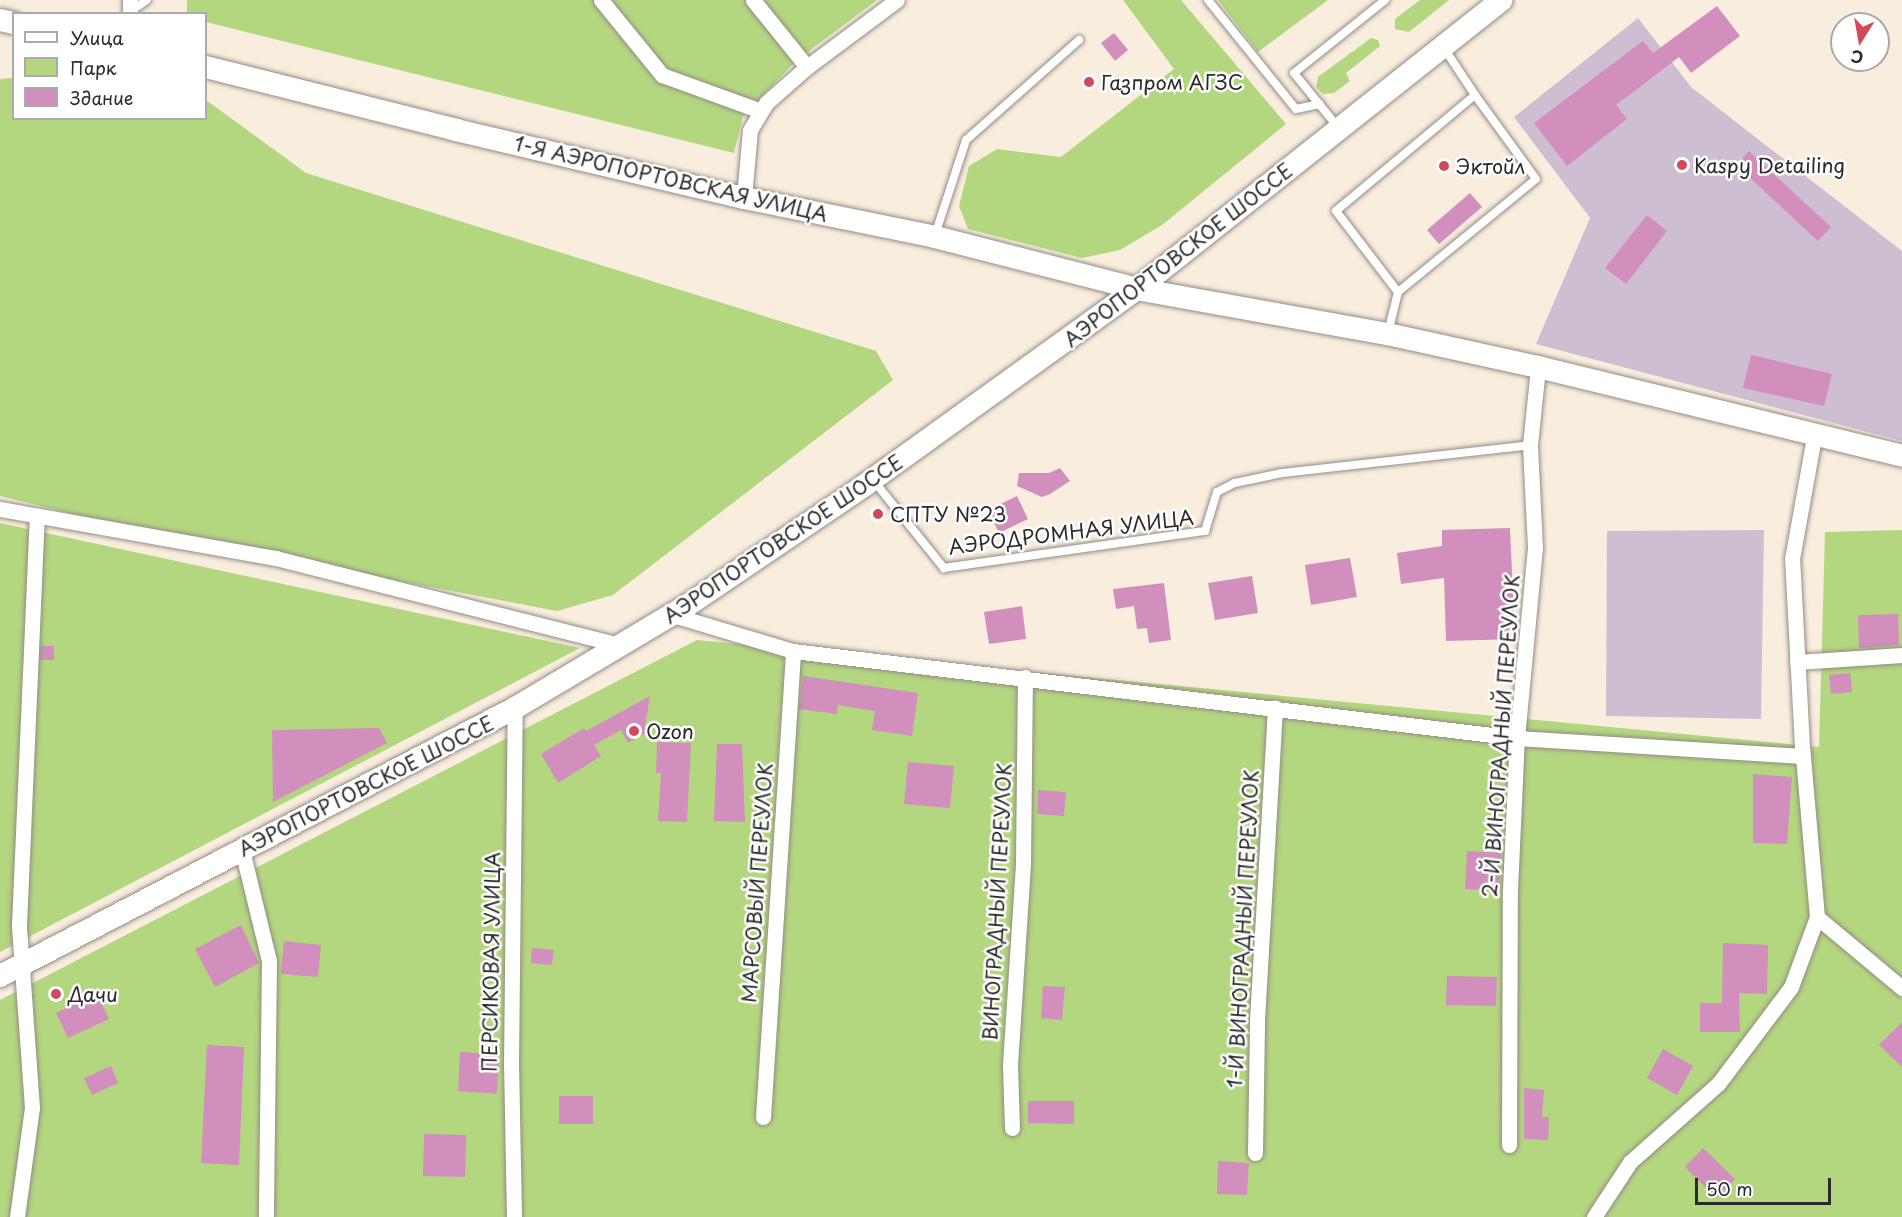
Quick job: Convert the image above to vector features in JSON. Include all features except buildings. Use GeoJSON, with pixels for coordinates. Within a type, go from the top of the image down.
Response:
{"type":"FeatureCollection","features":[{"type":"Feature","properties":{"kind":"main road","name":"АЭРОПОРТОВСКОЕ ШОССЕ"},"geometry":{"type":"LineString","coordinates":[[0,976],[515,708],[673,615],[873,480],[1137,289],[1501,0]]}},
{"type":"Feature","properties":{"kind":"main road","name":"1-Я АЭРОПОРТОВСКАЯ УЛИЦА"},"geometry":{"type":"LineString","coordinates":[[207,67],[744,198],[935,237],[1137,289],[1388,334],[1538,367],[1814,437],[1902,456]]}},
{"type":"Feature","properties":{"kind":"street"},"geometry":{"type":"LineString","coordinates":[[601,0],[662,75],[761,111]]}},
{"type":"Feature","properties":{"kind":"street"},"geometry":{"type":"LineString","coordinates":[[753,0],[807,67]]}},
{"type":"Feature","properties":{"kind":"street"},"geometry":{"type":"LineString","coordinates":[[744,198],[750,130],[761,111],[807,67],[892,1]]}},
{"type":"Feature","properties":{"kind":"street","name":"2-Й ВИНОГРАДНЫЙ ПЕРЕУЛОК"},"geometry":{"type":"LineString","coordinates":[[1509,1145],[1510,890],[1517,738],[1535,548],[1530,445],[1538,367]]}},
{"type":"Feature","properties":{"kind":"street"},"geometry":{"type":"LineString","coordinates":[[1594,1217],[1630,1162],[1718,1084],[1791,987],[1817,918],[1802,756],[1792,559],[1814,437]]}},
{"type":"Feature","properties":{"kind":"street"},"geometry":{"type":"LineString","coordinates":[[0,509],[276,558],[621,645]]}},
{"type":"Feature","properties":{"kind":"street"},"geometry":{"type":"LineString","coordinates":[[17,1217],[32,1108],[24,963],[19,925],[37,517]]}},
{"type":"Feature","properties":{"kind":"street"},"geometry":{"type":"LineString","coordinates":[[673,615],[793,651],[1025,677],[1517,738],[1802,756]]}},
{"type":"Feature","properties":{"kind":"street","name":"МАРСОВЫЙ ПЕРЕУЛОК"},"geometry":{"type":"LineString","coordinates":[[763,1117],[793,651]]}},
{"type":"Feature","properties":{"kind":"street"},"geometry":{"type":"LineString","coordinates":[[1797,662],[1902,655]]}},
{"type":"Feature","properties":{"kind":"street","name":"ВИНОГРАДНЫЙ ПЕРЕУЛОК"},"geometry":{"type":"LineString","coordinates":[[1012,1128],[1010,1065],[1023,864],[1025,677]]}},
{"type":"Feature","properties":{"kind":"street","name":"ПЕРСИКОВАЯ УЛИЦА"},"geometry":{"type":"LineString","coordinates":[[514,1217],[511,1066],[515,708]]}},
{"type":"Feature","properties":{"kind":"street","name":"1-Й ВИНОГРАДНЫЙ ПЕРЕУЛОК"},"geometry":{"type":"LineString","coordinates":[[1255,1153],[1257,1020],[1275,708]]}},
{"type":"Feature","properties":{"kind":"street"},"geometry":{"type":"LineString","coordinates":[[242,850],[269,961],[266,1217]]}},
{"type":"Feature","properties":{"kind":"street"},"geometry":{"type":"LineString","coordinates":[[1817,918],[1902,988]]}},
{"type":"Feature","properties":{"kind":"lane"},"geometry":{"type":"LineString","coordinates":[[130,8],[147,0]]}},
{"type":"Feature","properties":{"kind":"lane"},"geometry":{"type":"LineString","coordinates":[[1208,0],[1296,109],[1319,104]]}},
{"type":"Feature","properties":{"kind":"lane"},"geometry":{"type":"LineString","coordinates":[[1339,129],[1294,73],[1385,0]]}},
{"type":"Feature","properties":{"kind":"lane"},"geometry":{"type":"LineString","coordinates":[[935,237],[966,140],[1079,40]]}},
{"type":"Feature","properties":{"kind":"lane"},"geometry":{"type":"LineString","coordinates":[[1388,334],[1398,292],[1536,179],[1443,46]]}},
{"type":"Feature","properties":{"kind":"lane"},"geometry":{"type":"LineString","coordinates":[[1398,292],[1336,210],[1475,94]]}},
{"type":"Feature","properties":{"kind":"lane","name":"АЭРОДРОМНАЯ УЛИЦА"},"geometry":{"type":"LineString","coordinates":[[873,480],[944,568],[1206,531],[1217,492],[1282,473],[1530,445]]}},
{"type":"Feature","properties":{"kind":"shaded area"},"geometry":{"type":"Polygon","coordinates":[[[1638,18],[1691,87],[1902,251],[1902,441],[1536,344],[1590,218],[1514,117],[1638,18]]]}},
{"type":"Feature","properties":{"kind":"shaded area"},"geometry":{"type":"Polygon","coordinates":[[[1764,530],[1761,719],[1606,716],[1607,531],[1764,530]]]}},
{"type":"Feature","properties":{"kind":"green space"},"geometry":{"type":"Polygon","coordinates":[[[187,0],[877,0],[797,60],[743,116],[734,153],[207,22],[207,12],[187,12],[187,0]]]}},
{"type":"Feature","properties":{"kind":"green space"},"geometry":{"type":"Polygon","coordinates":[[[1123,0],[1181,0],[1286,124],[1162,225],[1120,250],[1082,258],[968,229],[959,206],[969,166],[997,149],[1061,157],[1174,69],[1123,0]]]}},
{"type":"Feature","properties":{"kind":"green space"},"geometry":{"type":"Polygon","coordinates":[[[1218,0],[1328,0],[1258,52],[1218,0]]]}},
{"type":"Feature","properties":{"kind":"green space"},"geometry":{"type":"Polygon","coordinates":[[[1420,0],[1449,0],[1409,32],[1395,29],[1395,19],[1420,0]]]}},
{"type":"Feature","properties":{"kind":"green space"},"geometry":{"type":"Polygon","coordinates":[[[1371,38],[1378,40],[1380,46],[1346,73],[1350,81],[1334,93],[1323,94],[1316,87],[1318,77],[1371,38]]]}},
{"type":"Feature","properties":{"kind":"green space"},"geometry":{"type":"Polygon","coordinates":[[[12,78],[12,120],[207,120],[207,101],[306,173],[876,351],[893,380],[613,595],[557,611],[171,538],[0,496],[0,79],[12,78]]]}},
{"type":"Feature","properties":{"kind":"green space"},"geometry":{"type":"Polygon","coordinates":[[[0,523],[580,648],[0,952],[0,523]]]}},
{"type":"Feature","properties":{"kind":"green space"},"geometry":{"type":"Polygon","coordinates":[[[1902,530],[1902,1217],[0,1217],[0,1000],[697,640],[1819,747],[1825,532],[1902,530]]]}},
{"type":"Feature","properties":{"kind":"place","name":"Газпром АГЗС"},"geometry":{"type":"Point","coordinates":[1089,82]}},
{"type":"Feature","properties":{"kind":"place","name":"Kaspy Detailing"},"geometry":{"type":"Point","coordinates":[1682,165]}},
{"type":"Feature","properties":{"kind":"place","name":"Эктойл"},"geometry":{"type":"Point","coordinates":[1444,166]}},
{"type":"Feature","properties":{"kind":"place","name":"СПТУ №23"},"geometry":{"type":"Point","coordinates":[878,514]}},
{"type":"Feature","properties":{"kind":"place","name":"Ozon"},"geometry":{"type":"Point","coordinates":[634,731]}},
{"type":"Feature","properties":{"kind":"place","name":"Дачи"},"geometry":{"type":"Point","coordinates":[56,994]}}]}
